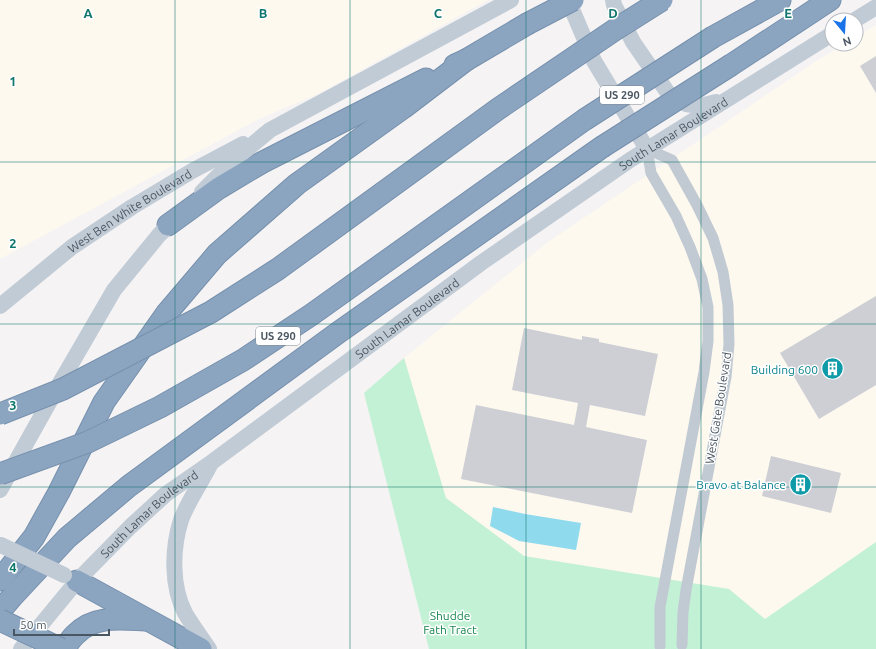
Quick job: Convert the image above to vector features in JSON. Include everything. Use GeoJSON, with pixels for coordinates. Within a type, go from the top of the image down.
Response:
{"type":"FeatureCollection","features":[{"type":"Feature","properties":{"kind":"highway"},"geometry":{"type":"LineString","coordinates":[[168,225],[219,188],[261,163],[403,90],[466,60],[527,24],[573,0]]}},
{"type":"Feature","properties":{"kind":"highway"},"geometry":{"type":"LineString","coordinates":[[0,414],[63,389],[211,312],[278,269],[498,108],[662,0]]}},
{"type":"Feature","properties":{"kind":"highway","name":"US 290"},"geometry":{"type":"LineString","coordinates":[[0,474],[88,442],[160,407],[243,360],[310,315],[584,120],[713,37],[780,0]]}},
{"type":"Feature","properties":{"kind":"highway"},"geometry":{"type":"LineString","coordinates":[[0,611],[12,596],[67,538],[128,486],[339,332],[602,147],[830,0]]}},
{"type":"Feature","properties":{"kind":"highway"},"geometry":{"type":"LineString","coordinates":[[0,580],[34,537],[59,492],[104,402],[166,314],[217,254],[297,184],[403,108],[466,60]]}},
{"type":"Feature","properties":{"kind":"highway"},"geometry":{"type":"LineString","coordinates":[[70,578],[200,649]]}},
{"type":"Feature","properties":{"kind":"highway"},"geometry":{"type":"LineString","coordinates":[[0,620],[63,649],[76,633],[87,625],[107,619],[148,620]]}},
{"type":"Feature","properties":{"kind":"main road"},"geometry":{"type":"LineString","coordinates":[[0,490],[52,396],[114,290],[168,225],[235,159],[270,130],[511,0]]}},
{"type":"Feature","properties":{"kind":"main road","name":"West Gate Boulevard"},"geometry":{"type":"LineString","coordinates":[[568,0],[594,62],[647,149]]}},
{"type":"Feature","properties":{"kind":"main road"},"geometry":{"type":"LineString","coordinates":[[613,0],[614,5],[633,42],[668,93],[686,104],[700,106],[727,99]]}},
{"type":"Feature","properties":{"kind":"main road"},"geometry":{"type":"LineString","coordinates":[[864,14],[876,7]]}},
{"type":"Feature","properties":{"kind":"main road","name":"South Lamar Boulevard"},"geometry":{"type":"LineString","coordinates":[[21,649],[70,578],[166,494],[212,462],[481,263],[647,149],[824,39]]}},
{"type":"Feature","properties":{"kind":"main road","name":"West Ben White Boulevard"},"geometry":{"type":"LineString","coordinates":[[0,306],[72,247],[132,207],[192,171],[270,130]]}},
{"type":"Feature","properties":{"kind":"main road"},"geometry":{"type":"LineString","coordinates":[[209,649],[185,612],[178,595],[174,555],[182,518],[212,462]]}},
{"type":"Feature","properties":{"kind":"main road"},"geometry":{"type":"LineString","coordinates":[[1,545],[70,578]]}},
{"type":"Feature","properties":{"kind":"street","name":"West Gate Boulevard"},"geometry":{"type":"LineString","coordinates":[[647,149],[672,160],[697,205],[713,238],[723,272],[728,305],[729,344],[726,377],[686,590],[683,612],[682,645]]}},
{"type":"Feature","properties":{"kind":"street","name":"West Gate Boulevard"},"geometry":{"type":"LineString","coordinates":[[647,149],[651,173],[676,216],[690,247],[702,279],[708,306],[708,341],[704,372],[660,607],[660,646]]}},
{"type":"Feature","properties":{"kind":"shaded area"},"geometry":{"type":"Polygon","coordinates":[[[0,0],[488,0],[318,94],[259,119],[0,259],[0,0]]]}},
{"type":"Feature","properties":{"kind":"shaded area"},"geometry":{"type":"Polygon","coordinates":[[[876,25],[876,542],[765,619],[729,589],[524,556],[446,498],[404,358],[548,242],[815,62],[832,52],[864,52],[864,32],[876,25]]]}},
{"type":"Feature","properties":{"kind":"green space","name":"Shudde Fath Tract"},"geometry":{"type":"Polygon","coordinates":[[[404,358],[446,498],[524,556],[729,589],[765,619],[876,542],[876,649],[429,649],[364,393],[404,358]]]}},
{"type":"Feature","properties":{"kind":"water"},"geometry":{"type":"Polygon","coordinates":[[[493,507],[581,523],[576,550],[519,541],[490,526],[493,507]]]}},
{"type":"Feature","properties":{"kind":"building"},"geometry":{"type":"Polygon","coordinates":[[[876,56],[876,93],[860,66],[876,56]]]}},
{"type":"Feature","properties":{"kind":"building","name":"Building 600"},"geometry":{"type":"Polygon","coordinates":[[[876,296],[876,385],[819,419],[780,353],[876,296]]]}},
{"type":"Feature","properties":{"kind":"building"},"geometry":{"type":"Polygon","coordinates":[[[524,328],[582,340],[582,336],[599,339],[599,342],[658,354],[645,416],[590,405],[586,427],[647,440],[632,513],[461,479],[476,405],[574,425],[578,403],[512,390],[524,328]]]}},
{"type":"Feature","properties":{"kind":"building","name":"Bravo at Balance"},"geometry":{"type":"Polygon","coordinates":[[[771,456],[841,473],[831,513],[762,496],[771,456]]]}},
{"type":"Feature","properties":{"kind":"place","name":"Building 600"},"geometry":{"type":"Point","coordinates":[833,369]}},
{"type":"Feature","properties":{"kind":"place","name":"Bravo at Balance"},"geometry":{"type":"Point","coordinates":[801,484]}}]}
